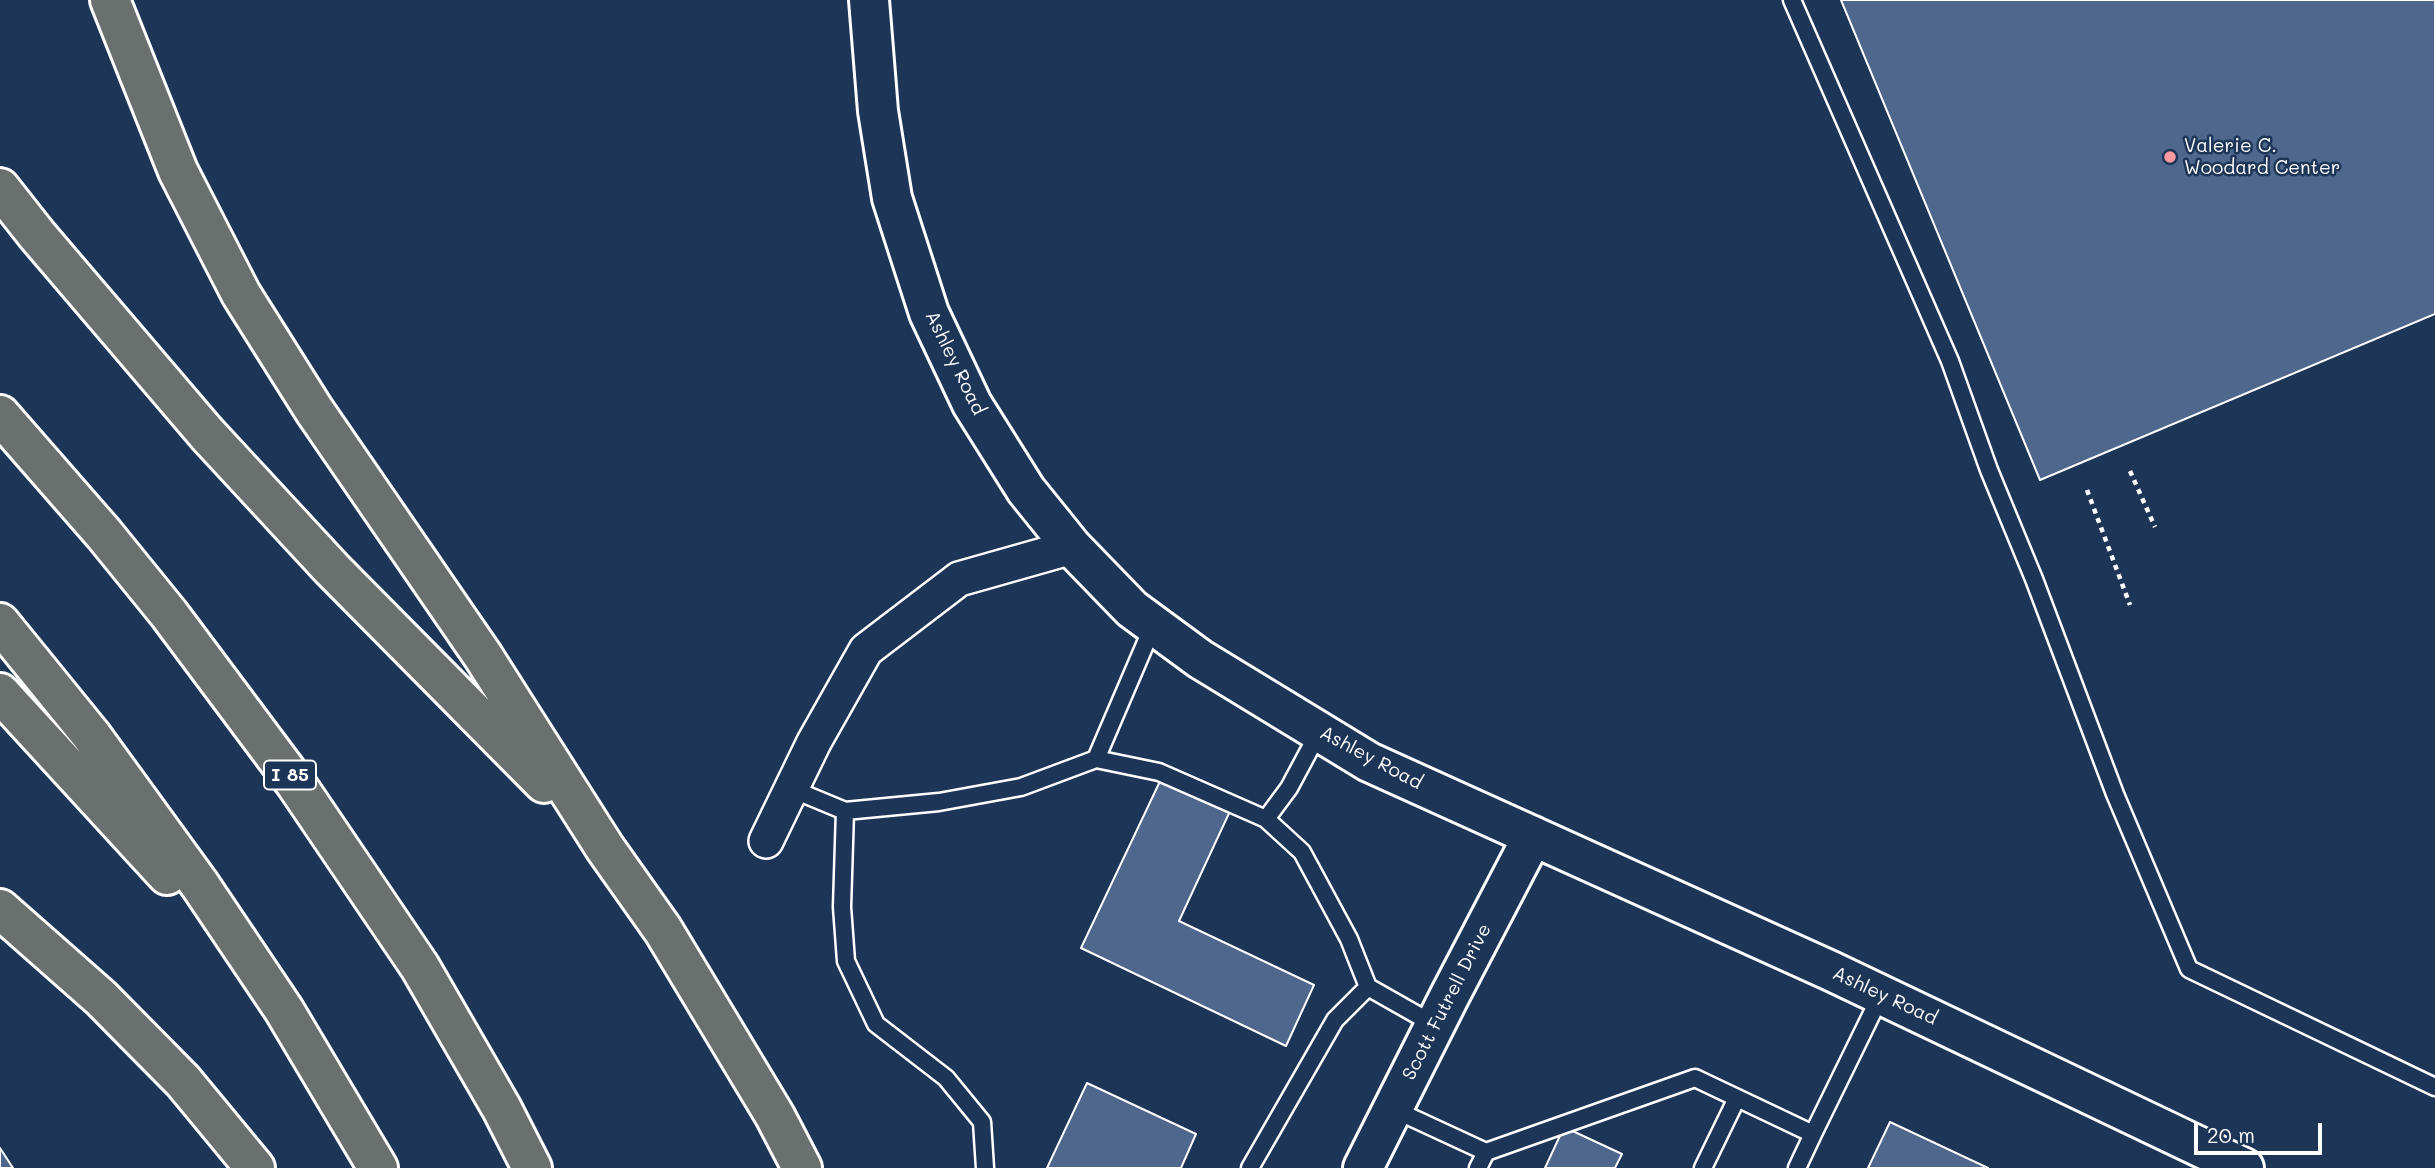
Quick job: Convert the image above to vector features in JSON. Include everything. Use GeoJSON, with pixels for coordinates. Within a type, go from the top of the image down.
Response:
{"type":"FeatureCollection","features":[{"type":"Feature","properties":{"kind":"highway"},"geometry":{"type":"LineString","coordinates":[[110,0],[178,171],[241,293],[314,410],[483,656],[606,848],[663,930],[775,1116],[802,1168]]}},
{"type":"Feature","properties":{"kind":"highway"},"geometry":{"type":"LineString","coordinates":[[0,188],[207,434],[332,569],[514,751],[606,848]]}},
{"type":"Feature","properties":{"kind":"highway","name":"I 85"},"geometry":{"type":"LineString","coordinates":[[0,415],[104,534],[169,614],[296,784],[420,967],[502,1109],[532,1168]]}},
{"type":"Feature","properties":{"kind":"highway"},"geometry":{"type":"LineString","coordinates":[[0,623],[91,735],[200,885],[284,1010],[378,1168]]}},
{"type":"Feature","properties":{"kind":"highway"},"geometry":{"type":"LineString","coordinates":[[0,693],[196,907],[284,1010]]}},
{"type":"Feature","properties":{"kind":"highway"},"geometry":{"type":"LineString","coordinates":[[0,909],[101,998],[183,1082],[255,1168]]}},
{"type":"Feature","properties":{"kind":"street","name":"Ashley Road"},"geometry":{"type":"LineString","coordinates":[[869,0],[878,111],[892,198],[929,313],[972,404],[1026,490],[1072,547],[1132,609],[1200,659],[1369,762],[1881,994],[2200,1153],[2244,1168]]}},
{"type":"Feature","properties":{"kind":"street"},"geometry":{"type":"LineString","coordinates":[[766,841],[814,742],[866,650],[959,579],[1072,547]]}},
{"type":"Feature","properties":{"kind":"street","name":"Scott Futrell Drive"},"geometry":{"type":"LineString","coordinates":[[1363,1168],[1533,836]]}},
{"type":"Feature","properties":{"kind":"lane"},"geometry":{"type":"LineString","coordinates":[[1792,0],[1950,361],[1989,470],[2034,579],[2115,794],[2189,969],[2435,1087]]}},
{"type":"Feature","properties":{"kind":"lane"},"geometry":{"type":"LineString","coordinates":[[1096,759],[1153,625]]}},
{"type":"Feature","properties":{"kind":"lane"},"geometry":{"type":"LineString","coordinates":[[1266,819],[1289,788],[1319,732]]}},
{"type":"Feature","properties":{"kind":"lane"},"geometry":{"type":"LineString","coordinates":[[792,789],[845,811],[939,802],[1021,787],[1096,759],[1159,772],[1266,819],[1302,852],[1349,939],[1368,987],[1435,1025]]}},
{"type":"Feature","properties":{"kind":"lane"},"geometry":{"type":"LineString","coordinates":[[845,811],[842,907],[846,961],[876,1024],[946,1078],[982,1122],[985,1168]]}},
{"type":"Feature","properties":{"kind":"lane"},"geometry":{"type":"LineString","coordinates":[[1250,1168],[1335,1020],[1368,987]]}},
{"type":"Feature","properties":{"kind":"lane"},"geometry":{"type":"LineString","coordinates":[[1797,1168],[1881,994]]}},
{"type":"Feature","properties":{"kind":"lane"},"geometry":{"type":"LineString","coordinates":[[1478,1168],[1486,1152],[1695,1078],[1813,1134]]}},
{"type":"Feature","properties":{"kind":"lane"},"geometry":{"type":"LineString","coordinates":[[1703,1168],[1737,1098]]}},
{"type":"Feature","properties":{"kind":"lane"},"geometry":{"type":"LineString","coordinates":[[1392,1109],[1486,1152]]}},
{"type":"Feature","properties":{"kind":"path"},"geometry":{"type":"LineString","coordinates":[[2130,471],[2155,527]]}},
{"type":"Feature","properties":{"kind":"path"},"geometry":{"type":"LineString","coordinates":[[2087,490],[2130,605]]}},
{"type":"Feature","properties":{"kind":"building","name":"Valerie C. Woodard Center"},"geometry":{"type":"Polygon","coordinates":[[[1841,0],[2435,0],[2435,314],[2040,480],[1841,0]]]}},
{"type":"Feature","properties":{"kind":"building"},"geometry":{"type":"Polygon","coordinates":[[[1162,777],[1231,809],[1179,921],[1314,985],[1286,1046],[1081,948],[1162,777]]]}},
{"type":"Feature","properties":{"kind":"building"},"geometry":{"type":"Polygon","coordinates":[[[1087,1083],[1196,1134],[1181,1168],[1047,1168],[1087,1083]]]}},
{"type":"Feature","properties":{"kind":"building"},"geometry":{"type":"Polygon","coordinates":[[[1890,1122],[1988,1168],[1868,1168],[1890,1122]]]}},
{"type":"Feature","properties":{"kind":"building"},"geometry":{"type":"Polygon","coordinates":[[[1564,1127],[1622,1154],[1615,1168],[1545,1168],[1564,1127]]]}},
{"type":"Feature","properties":{"kind":"building"},"geometry":{"type":"Polygon","coordinates":[[[0,1148],[13,1168],[0,1168],[0,1148]]]}},
{"type":"Feature","properties":{"kind":"place","name":"Valerie C. Woodard Center"},"geometry":{"type":"Point","coordinates":[2170,157]}}]}
